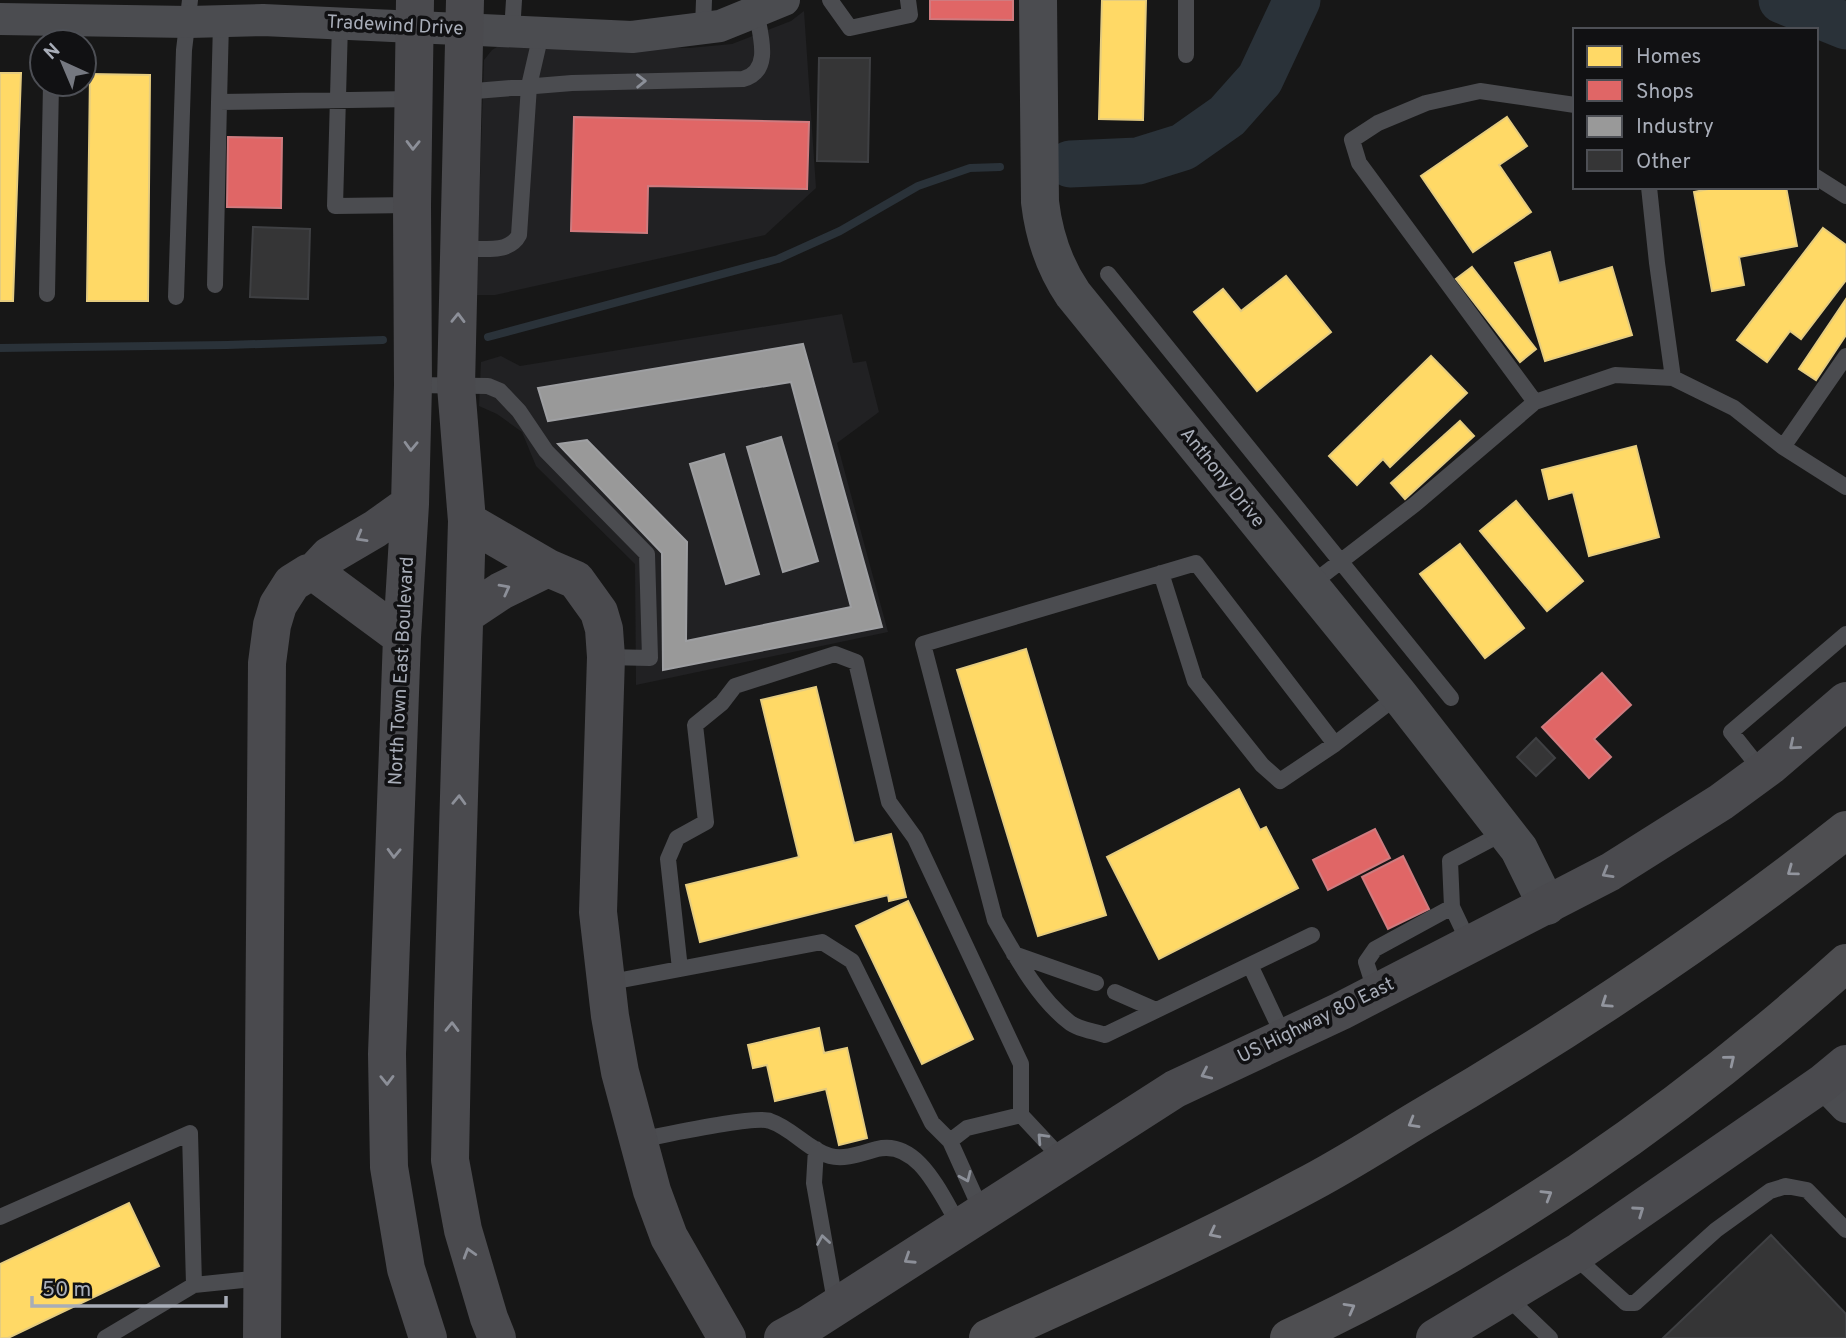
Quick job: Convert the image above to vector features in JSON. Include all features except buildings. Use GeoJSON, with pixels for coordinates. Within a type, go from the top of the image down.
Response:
{"type":"FeatureCollection","features":[{"type":"Feature","properties":{"kind":"highway"},"geometry":{"type":"LineString","coordinates":[[988,1338],[1173,1254],[1305,1187],[1468,1091],[1587,1016],[1705,935],[1846,830]]}},
{"type":"Feature","properties":{"kind":"highway"},"geometry":{"type":"LineString","coordinates":[[1289,1338],[1336,1317],[1459,1249],[1570,1181],[1729,1062],[1846,963]]}},
{"type":"Feature","properties":{"kind":"main road","name":"North Town East Boulevard"},"geometry":{"type":"LineString","coordinates":[[415,14],[410,504],[402,637],[387,1054],[389,1167],[406,1269],[428,1338]]}},
{"type":"Feature","properties":{"kind":"main road"},"geometry":{"type":"LineString","coordinates":[[465,15],[456,386],[467,521],[450,1160],[463,1230],[493,1328]]}},
{"type":"Feature","properties":{"kind":"main road"},"geometry":{"type":"LineString","coordinates":[[262,1338],[267,663],[272,625],[278,605],[292,583],[314,572],[329,556],[375,529],[410,504]]}},
{"type":"Feature","properties":{"kind":"main road"},"geometry":{"type":"LineString","coordinates":[[467,521],[548,568],[576,580],[599,612],[604,629],[606,657],[598,912],[620,1072],[652,1191],[669,1237],[727,1338]]}},
{"type":"Feature","properties":{"kind":"main road"},"geometry":{"type":"LineString","coordinates":[[465,615],[501,591],[548,568]]}},
{"type":"Feature","properties":{"kind":"main road"},"geometry":{"type":"LineString","coordinates":[[314,572],[402,637]]}},
{"type":"Feature","properties":{"kind":"main road","name":"US Highway 80 East"},"geometry":{"type":"LineString","coordinates":[[783,1338],[836,1307],[1175,1089],[1376,993],[1610,872],[1721,802],[1846,701]]}},
{"type":"Feature","properties":{"kind":"main road"},"geometry":{"type":"LineString","coordinates":[[1435,1338],[1573,1255],[1838,1085]]}},
{"type":"Feature","properties":{"kind":"street","name":"Anthony Drive"},"geometry":{"type":"LineString","coordinates":[[1038,0],[1040,202],[1043,228],[1059,274],[1399,695],[1506,832],[1518,849],[1547,906]]}},
{"type":"Feature","properties":{"kind":"street","name":"Tradewind Drive"},"geometry":{"type":"LineString","coordinates":[[72,28],[189,11],[221,22],[262,10],[340,24],[415,14],[465,15],[526,33],[632,37],[704,14],[720,26],[770,6]]}},
{"type":"Feature","properties":{"kind":"street","name":"Tradewind Drive"},"geometry":{"type":"LineString","coordinates":[[0,19],[38,28]]}},
{"type":"Feature","properties":{"kind":"lane"},"geometry":{"type":"LineString","coordinates":[[459,248],[505,248],[515,243],[519,234],[529,86],[526,33],[514,0]]}},
{"type":"Feature","properties":{"kind":"lane"},"geometry":{"type":"LineString","coordinates":[[830,0],[850,28],[910,15],[908,0]]}},
{"type":"Feature","properties":{"kind":"lane"},"geometry":{"type":"LineString","coordinates":[[1186,0],[1186,55]]}},
{"type":"Feature","properties":{"kind":"lane"},"geometry":{"type":"LineString","coordinates":[[463,92],[572,83],[751,77],[760,69],[763,58],[770,6]]}},
{"type":"Feature","properties":{"kind":"lane"},"geometry":{"type":"LineString","coordinates":[[176,297],[184,50],[189,11]]}},
{"type":"Feature","properties":{"kind":"lane"},"geometry":{"type":"LineString","coordinates":[[215,285],[221,22]]}},
{"type":"Feature","properties":{"kind":"lane"},"geometry":{"type":"LineString","coordinates":[[340,24],[335,206],[412,205]]}},
{"type":"Feature","properties":{"kind":"lane"},"geometry":{"type":"LineString","coordinates":[[1535,402],[1359,163],[1352,139],[1378,124],[1426,103],[1480,92],[1573,105]]}},
{"type":"Feature","properties":{"kind":"lane"},"geometry":{"type":"LineString","coordinates":[[47,294],[51,98]]}},
{"type":"Feature","properties":{"kind":"lane"},"geometry":{"type":"LineString","coordinates":[[219,102],[414,99]]}},
{"type":"Feature","properties":{"kind":"lane"},"geometry":{"type":"LineString","coordinates":[[1818,178],[1846,196]]}},
{"type":"Feature","properties":{"kind":"lane"},"geometry":{"type":"LineString","coordinates":[[1649,189],[1674,377]]}},
{"type":"Feature","properties":{"kind":"lane"},"geometry":{"type":"LineString","coordinates":[[1108,274],[1451,698]]}},
{"type":"Feature","properties":{"kind":"lane"},"geometry":{"type":"LineString","coordinates":[[1783,447],[1846,356]]}},
{"type":"Feature","properties":{"kind":"lane"},"geometry":{"type":"LineString","coordinates":[[1309,585],[1414,505],[1535,402],[1615,375],[1674,377],[1734,408],[1783,447],[1846,487]]}},
{"type":"Feature","properties":{"kind":"lane"},"geometry":{"type":"LineString","coordinates":[[413,385],[488,386],[500,391],[519,411],[546,451],[647,554],[650,658],[606,657]]}},
{"type":"Feature","properties":{"kind":"lane"},"geometry":{"type":"LineString","coordinates":[[1312,935],[1105,1035],[1070,1024],[1042,994],[1014,954],[995,919],[923,644],[1196,563],[1335,744]]}},
{"type":"Feature","properties":{"kind":"lane"},"geometry":{"type":"LineString","coordinates":[[1161,573],[1195,681],[1262,765],[1280,781],[1335,744],[1399,695]]}},
{"type":"Feature","properties":{"kind":"lane"},"geometry":{"type":"LineString","coordinates":[[1762,771],[1731,732],[1846,635]]}},
{"type":"Feature","properties":{"kind":"lane"},"geometry":{"type":"LineString","coordinates":[[680,970],[668,859],[677,838],[706,822],[695,726],[722,703],[735,686],[835,654],[856,662],[889,802],[915,838],[1021,1064],[1021,1115],[1064,1161]]}},
{"type":"Feature","properties":{"kind":"lane"},"geometry":{"type":"LineString","coordinates":[[1470,945],[1451,907],[1450,861],[1506,832]]}},
{"type":"Feature","properties":{"kind":"lane"},"geometry":{"type":"LineString","coordinates":[[1376,993],[1366,962],[1374,949],[1451,907]]}},
{"type":"Feature","properties":{"kind":"lane"},"geometry":{"type":"LineString","coordinates":[[606,983],[822,942],[852,961],[932,1123],[950,1141],[971,1219]]}},
{"type":"Feature","properties":{"kind":"lane"},"geometry":{"type":"LineString","coordinates":[[1014,954],[1096,983]]}},
{"type":"Feature","properties":{"kind":"lane"},"geometry":{"type":"LineString","coordinates":[[1250,965],[1284,1037]]}},
{"type":"Feature","properties":{"kind":"lane"},"geometry":{"type":"LineString","coordinates":[[1115,992],[1156,1010]]}},
{"type":"Feature","properties":{"kind":"lane"},"geometry":{"type":"LineString","coordinates":[[950,1141],[967,1128],[1021,1115]]}},
{"type":"Feature","properties":{"kind":"lane"},"geometry":{"type":"LineString","coordinates":[[638,1140],[765,1119],[786,1128],[831,1157],[846,1157],[889,1147],[910,1154],[971,1219]]}},
{"type":"Feature","properties":{"kind":"lane"},"geometry":{"type":"LineString","coordinates":[[0,1217],[190,1133],[194,1285]]}},
{"type":"Feature","properties":{"kind":"lane"},"geometry":{"type":"LineString","coordinates":[[816,1149],[814,1183],[836,1307]]}},
{"type":"Feature","properties":{"kind":"lane"},"geometry":{"type":"LineString","coordinates":[[1573,1255],[1626,1303],[1635,1303],[1716,1230],[1770,1191],[1786,1186],[1807,1190],[1846,1230]]}},
{"type":"Feature","properties":{"kind":"lane"},"geometry":{"type":"LineString","coordinates":[[105,1338],[194,1285],[262,1278]]}},
{"type":"Feature","properties":{"kind":"lane"},"geometry":{"type":"LineString","coordinates":[[1506,1296],[1550,1338]]}},
{"type":"Feature","properties":{"kind":"shaded area"},"geometry":{"type":"Polygon","coordinates":[[[804,11],[816,188],[765,235],[495,295],[476,295],[484,60],[492,50],[500,45],[689,48],[732,44],[791,21],[804,11]]]}},
{"type":"Feature","properties":{"kind":"shaded area"},"geometry":{"type":"Polygon","coordinates":[[[842,314],[853,363],[866,361],[879,412],[837,443],[888,632],[636,685],[635,564],[536,466],[522,432],[497,414],[479,406],[481,362],[501,356],[520,366],[842,314]]]}},
{"type":"Feature","properties":{"kind":"waterway"},"geometry":{"type":"LineString","coordinates":[[1070,164],[1138,161],[1183,147],[1227,116],[1260,79],[1297,0]]}},
{"type":"Feature","properties":{"kind":"waterway"},"geometry":{"type":"LineString","coordinates":[[1782,0],[1846,26]]}},
{"type":"Feature","properties":{"kind":"waterway"},"geometry":{"type":"LineString","coordinates":[[488,337],[778,259],[840,231],[918,186],[970,168],[1000,167]]}},
{"type":"Feature","properties":{"kind":"waterway"},"geometry":{"type":"LineString","coordinates":[[0,348],[383,340]]}}]}
